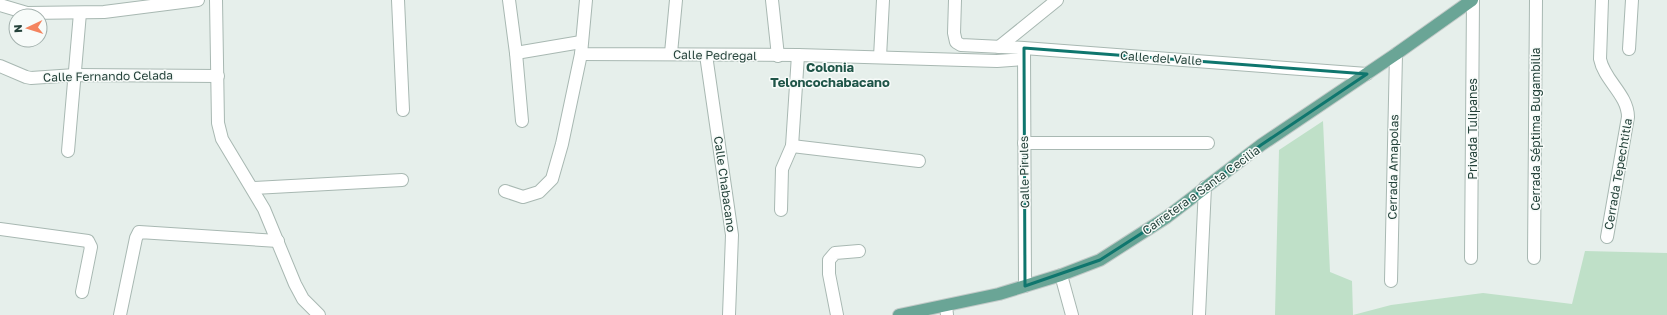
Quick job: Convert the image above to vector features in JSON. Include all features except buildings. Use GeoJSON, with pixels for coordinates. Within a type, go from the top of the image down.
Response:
{"type":"FeatureCollection","features":[{"type":"Feature","properties":{"kind":"main road","name":"Carretera a Santa Cecilia"},"geometry":{"type":"LineString","coordinates":[[899,315],[946,311],[1061,275],[1100,260],[1167,217],[1261,145],[1367,74],[1473,0]]}},
{"type":"Feature","properties":{"kind":"street"},"geometry":{"type":"LineString","coordinates":[[0,5],[27,13],[80,13],[104,12],[195,0]]}},
{"type":"Feature","properties":{"kind":"street"},"geometry":{"type":"LineString","coordinates":[[216,0],[218,123],[222,139],[253,188],[303,299],[319,315]]}},
{"type":"Feature","properties":{"kind":"street"},"geometry":{"type":"LineString","coordinates":[[398,0],[403,110]]}},
{"type":"Feature","properties":{"kind":"street"},"geometry":{"type":"LineString","coordinates":[[509,0],[516,53],[522,122]]}},
{"type":"Feature","properties":{"kind":"street"},"geometry":{"type":"LineString","coordinates":[[505,191],[523,197],[539,192],[552,179],[562,144],[581,48],[586,0]]}},
{"type":"Feature","properties":{"kind":"street"},"geometry":{"type":"LineString","coordinates":[[671,54],[676,0]]}},
{"type":"Feature","properties":{"kind":"street"},"geometry":{"type":"LineString","coordinates":[[772,0],[778,56]]}},
{"type":"Feature","properties":{"kind":"street"},"geometry":{"type":"LineString","coordinates":[[880,57],[883,0]]}},
{"type":"Feature","properties":{"kind":"street","name":"Calle del Valle"},"geometry":{"type":"LineString","coordinates":[[955,0],[954,33],[956,42],[961,45],[999,47],[1024,53],[1367,74]]}},
{"type":"Feature","properties":{"kind":"street"},"geometry":{"type":"LineString","coordinates":[[999,47],[1057,0]]}},
{"type":"Feature","properties":{"kind":"street","name":"Privada Tulipanes"},"geometry":{"type":"LineString","coordinates":[[1471,258],[1473,0]]}},
{"type":"Feature","properties":{"kind":"street","name":"Cerrada Séptima Bugambilia"},"geometry":{"type":"LineString","coordinates":[[1534,258],[1536,0]]}},
{"type":"Feature","properties":{"kind":"street","name":"Cerrada Tepechtitla"},"geometry":{"type":"LineString","coordinates":[[1602,0],[1600,59],[1602,68],[1628,108],[1628,116],[1607,237]]}},
{"type":"Feature","properties":{"kind":"street"},"geometry":{"type":"LineString","coordinates":[[1629,50],[1632,0]]}},
{"type":"Feature","properties":{"kind":"street"},"geometry":{"type":"LineString","coordinates":[[68,151],[80,13]]}},
{"type":"Feature","properties":{"kind":"street","name":"Calle Pedregal"},"geometry":{"type":"LineString","coordinates":[[516,53],[581,48],[671,54],[798,55],[997,61],[1024,53]]}},
{"type":"Feature","properties":{"kind":"street","name":"Calle Pirules"},"geometry":{"type":"LineString","coordinates":[[1024,53],[1025,286]]}},
{"type":"Feature","properties":{"kind":"street","name":"Calle Chabacano"},"geometry":{"type":"LineString","coordinates":[[706,54],[732,235],[729,315]]}},
{"type":"Feature","properties":{"kind":"street","name":"Cerrada Amapolas"},"geometry":{"type":"LineString","coordinates":[[1391,281],[1396,54]]}},
{"type":"Feature","properties":{"kind":"street"},"geometry":{"type":"LineString","coordinates":[[781,210],[782,169],[792,146],[798,55]]}},
{"type":"Feature","properties":{"kind":"street","name":"Calle Fernando Celada"},"geometry":{"type":"LineString","coordinates":[[0,66],[31,78],[75,75],[218,76]]}},
{"type":"Feature","properties":{"kind":"street"},"geometry":{"type":"LineString","coordinates":[[1024,143],[1208,143]]}},
{"type":"Feature","properties":{"kind":"street"},"geometry":{"type":"LineString","coordinates":[[792,146],[919,161]]}},
{"type":"Feature","properties":{"kind":"street"},"geometry":{"type":"LineString","coordinates":[[253,188],[402,180]]}},
{"type":"Feature","properties":{"kind":"street"},"geometry":{"type":"LineString","coordinates":[[1199,315],[1205,187]]}},
{"type":"Feature","properties":{"kind":"street"},"geometry":{"type":"LineString","coordinates":[[0,229],[88,242],[91,247],[82,292]]}},
{"type":"Feature","properties":{"kind":"street"},"geometry":{"type":"LineString","coordinates":[[120,315],[136,238],[140,232],[278,241]]}},
{"type":"Feature","properties":{"kind":"street"},"geometry":{"type":"LineString","coordinates":[[837,315],[829,274],[829,260],[835,253],[859,251]]}},
{"type":"Feature","properties":{"kind":"street"},"geometry":{"type":"LineString","coordinates":[[1061,275],[1072,315]]}},
{"type":"Feature","properties":{"kind":"highlighted area"},"geometry":{"type":"Polygon","coordinates":[[[1024,48],[1367,74],[1261,145],[1167,217],[1100,260],[1025,286],[1024,48]]]}},
{"type":"Feature","properties":{"kind":"green space"},"geometry":{"type":"Polygon","coordinates":[[[1323,121],[1330,272],[1352,281],[1353,315],[1275,315],[1279,150],[1323,121]]]}},
{"type":"Feature","properties":{"kind":"green space"},"geometry":{"type":"Polygon","coordinates":[[[1585,251],[1667,253],[1667,315],[1353,315],[1391,305],[1483,293],[1572,304],[1585,251]]]}},
{"type":"Feature","properties":{"kind":"district","name":"Colonia Teloncochabacano"},"geometry":{"type":"Point","coordinates":[830,74]}}]}
